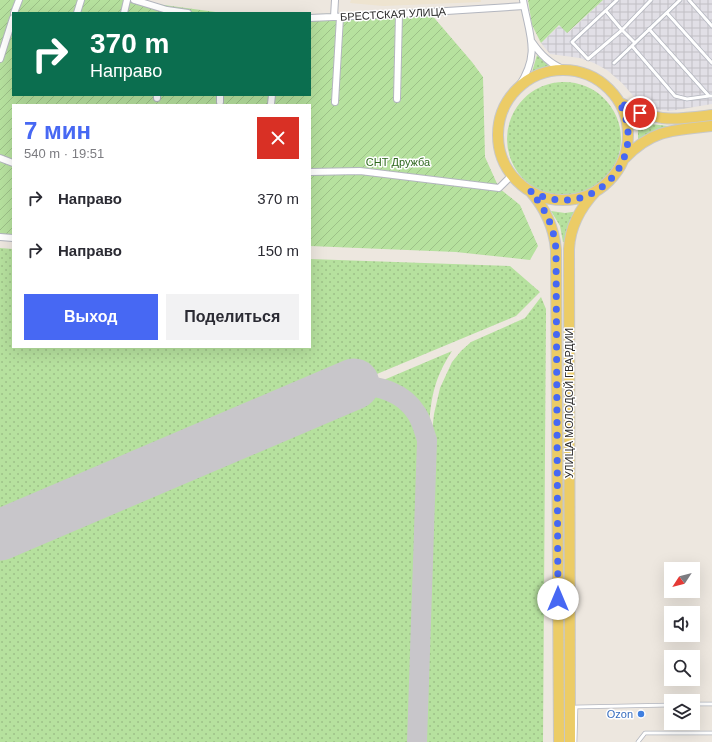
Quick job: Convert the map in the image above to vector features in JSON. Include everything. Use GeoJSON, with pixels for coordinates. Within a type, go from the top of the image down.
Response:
{"type":"FeatureCollection","features":[{"type":"Feature","properties":{"kind":"main road"},"geometry":{"type":"LineString","coordinates":[[623,161],[627,145],[628,129],[624,113],[619,102],[609,89],[596,79],[581,72],[565,70],[548,71],[533,77],[520,86],[504,106],[498,129],[500,154],[512,175],[523,187],[549,199],[565,200],[581,198],[596,191],[609,181],[623,161],[640,144],[657,134],[675,130],[712,126]]}},
{"type":"Feature","properties":{"kind":"main road"},"geometry":{"type":"LineString","coordinates":[[619,102],[645,115],[662,119],[712,115]]}},
{"type":"Feature","properties":{"kind":"main road","name":"УЛИЦА МОЛОДОЙ ГВАРДИИ"},"geometry":{"type":"LineString","coordinates":[[530,191],[539,202],[551,223],[554,230],[556,250],[558,742]]}},
{"type":"Feature","properties":{"kind":"main road","name":"УЛИЦА МОЛОДОЙ ГВАРДИИ"},"geometry":{"type":"LineString","coordinates":[[570,742],[573,708],[569,250],[570,234],[575,222],[584,206],[596,191]]}},
{"type":"Feature","properties":{"kind":"street"},"geometry":{"type":"LineString","coordinates":[[14,12],[19,0]]}},
{"type":"Feature","properties":{"kind":"street"},"geometry":{"type":"LineString","coordinates":[[77,12],[81,0]]}},
{"type":"Feature","properties":{"kind":"street"},"geometry":{"type":"LineString","coordinates":[[124,12],[127,0]]}},
{"type":"Feature","properties":{"kind":"street"},"geometry":{"type":"LineString","coordinates":[[134,0],[163,11],[176,12]]}},
{"type":"Feature","properties":{"kind":"street"},"geometry":{"type":"LineString","coordinates":[[335,0],[337,17],[335,102]]}},
{"type":"Feature","properties":{"kind":"street"},"geometry":{"type":"LineString","coordinates":[[520,86],[529,68],[532,52],[532,42],[524,3]]}},
{"type":"Feature","properties":{"kind":"street","name":"БРЕСТСКАЯ УЛИЦА"},"geometry":{"type":"LineString","coordinates":[[311,18],[399,14],[524,3]]}},
{"type":"Feature","properties":{"kind":"street"},"geometry":{"type":"LineString","coordinates":[[397,99],[399,14]]}},
{"type":"Feature","properties":{"kind":"street"},"geometry":{"type":"LineString","coordinates":[[0,59],[12,21]]}},
{"type":"Feature","properties":{"kind":"street"},"geometry":{"type":"LineString","coordinates":[[532,42],[548,62],[565,70]]}},
{"type":"Feature","properties":{"kind":"street"},"geometry":{"type":"LineString","coordinates":[[220,96],[220,102]]}},
{"type":"Feature","properties":{"kind":"street"},"geometry":{"type":"LineString","coordinates":[[272,96],[272,104]]}},
{"type":"Feature","properties":{"kind":"street"},"geometry":{"type":"LineString","coordinates":[[0,158],[12,163]]}},
{"type":"Feature","properties":{"kind":"street"},"geometry":{"type":"LineString","coordinates":[[311,172],[360,171],[498,188],[512,175]]}},
{"type":"Feature","properties":{"kind":"street"},"geometry":{"type":"LineString","coordinates":[[0,237],[12,238]]}},
{"type":"Feature","properties":{"kind":"lane"},"geometry":{"type":"LineString","coordinates":[[617,0],[572,42],[588,59],[622,30],[651,0]]}},
{"type":"Feature","properties":{"kind":"lane"},"geometry":{"type":"LineString","coordinates":[[614,63],[680,0]]}},
{"type":"Feature","properties":{"kind":"lane"},"geometry":{"type":"LineString","coordinates":[[689,0],[712,26]]}},
{"type":"Feature","properties":{"kind":"lane"},"geometry":{"type":"LineString","coordinates":[[606,11],[635,43]]}},
{"type":"Feature","properties":{"kind":"lane"},"geometry":{"type":"LineString","coordinates":[[667,13],[712,63]]}},
{"type":"Feature","properties":{"kind":"lane"},"geometry":{"type":"LineString","coordinates":[[649,29],[710,96]]}},
{"type":"Feature","properties":{"kind":"lane"},"geometry":{"type":"LineString","coordinates":[[632,46],[675,96],[687,99],[710,96]]}},
{"type":"Feature","properties":{"kind":"lane"},"geometry":{"type":"LineString","coordinates":[[700,704],[712,704]]}},
{"type":"Feature","properties":{"kind":"lane"},"geometry":{"type":"LineString","coordinates":[[575,742],[573,708],[664,705]]}},
{"type":"Feature","properties":{"kind":"lane"},"geometry":{"type":"LineString","coordinates":[[638,742],[645,733],[712,733]]}},
{"type":"Feature","properties":{"kind":"shaded area"},"geometry":{"type":"Polygon","coordinates":[[[351,0],[481,0],[481,2],[383,6],[350,3],[351,0]]]}},
{"type":"Feature","properties":{"kind":"shaded area"},"geometry":{"type":"Polygon","coordinates":[[[603,0],[712,0],[712,104],[670,111],[654,109],[636,99],[622,83],[607,70],[594,63],[580,58],[550,54],[541,43],[560,25],[568,33],[603,0]]]}},
{"type":"Feature","properties":{"kind":"green space","name":"СНТ Дружба"},"geometry":{"type":"Polygon","coordinates":[[[0,0],[127,0],[216,12],[12,12],[12,96],[311,96],[311,14],[430,13],[483,77],[485,157],[499,188],[520,205],[538,246],[530,260],[456,252],[311,246],[311,104],[12,104],[12,235],[0,235],[0,0]]]}},
{"type":"Feature","properties":{"kind":"green space"},"geometry":{"type":"Polygon","coordinates":[[[528,0],[603,0],[567,33],[559,25],[541,43],[532,25],[528,0]]]}},
{"type":"Feature","properties":{"kind":"green space"},"geometry":{"type":"Polygon","coordinates":[[[537,55],[549,66],[532,72],[537,55]]]}},
{"type":"Feature","properties":{"kind":"green space"},"geometry":{"type":"Polygon","coordinates":[[[564,82],[586,87],[604,99],[616,117],[621,139],[616,161],[604,179],[586,191],[564,196],[542,191],[524,179],[512,161],[507,139],[512,117],[524,99],[542,87],[564,82]]]}},
{"type":"Feature","properties":{"kind":"green space"},"geometry":{"type":"Polygon","coordinates":[[[635,117],[650,124],[668,126],[669,129],[638,144],[638,131],[635,117]]]}},
{"type":"Feature","properties":{"kind":"green space"},"geometry":{"type":"Polygon","coordinates":[[[551,211],[565,213],[579,211],[567,242],[563,242],[560,226],[551,211]]]}},
{"type":"Feature","properties":{"kind":"green space"},"geometry":{"type":"Polygon","coordinates":[[[0,248],[12,249],[12,348],[311,348],[311,259],[510,266],[540,292],[516,316],[0,531],[0,248]]]}},
{"type":"Feature","properties":{"kind":"green space"},"geometry":{"type":"Polygon","coordinates":[[[541,297],[546,309],[543,742],[426,742],[431,442],[434,414],[440,388],[452,362],[461,351],[471,342],[525,318],[541,297]]]}},
{"type":"Feature","properties":{"kind":"green space"},"geometry":{"type":"Polygon","coordinates":[[[452,351],[446,360],[435,387],[429,427],[420,410],[405,393],[379,382],[452,351]]]}},
{"type":"Feature","properties":{"kind":"green space"},"geometry":{"type":"Polygon","coordinates":[[[376,389],[392,395],[404,403],[414,414],[421,430],[411,742],[0,742],[0,543],[348,395],[376,389]]]}},
{"type":"Feature","properties":{"kind":"taxiway"},"geometry":{"type":"LineString","coordinates":[[354,384],[381,388],[405,400],[419,417],[427,440],[417,742]]}},
{"type":"Feature","properties":{"kind":"runway"},"geometry":{"type":"LineString","coordinates":[[0,535],[354,384]]}},
{"type":"Feature","properties":{"kind":"place","name":"Ozon"},"geometry":{"type":"Point","coordinates":[641,714]}},
{"type":"Feature","properties":{"kind":"route"},"geometry":{"type":"LineString","coordinates":[[558,599],[556,250],[554,230],[551,223],[543,208],[530,191],[541,197],[549,199],[573,200],[589,195],[603,187],[615,175],[626,153],[628,129],[624,113],[619,102],[640,113]]}}]}
